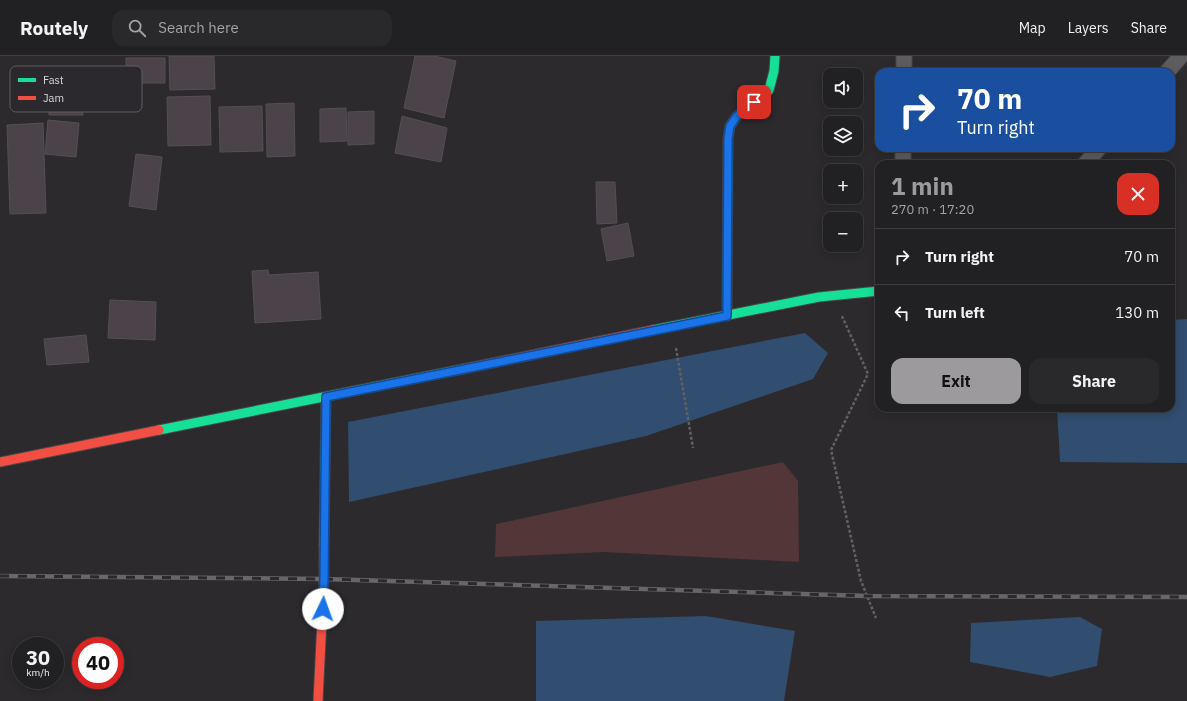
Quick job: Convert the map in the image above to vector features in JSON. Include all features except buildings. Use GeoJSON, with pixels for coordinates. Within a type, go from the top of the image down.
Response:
{"type":"FeatureCollection","features":[{"type":"Feature","properties":{"kind":"street"},"geometry":{"type":"LineString","coordinates":[[727,316],[728,139],[730,126],[737,116],[769,90],[774,71],[775,56]]}},
{"type":"Feature","properties":{"kind":"street"},"geometry":{"type":"LineString","coordinates":[[904,56],[904,68]]}},
{"type":"Feature","properties":{"kind":"street"},"geometry":{"type":"LineString","coordinates":[[1170,68],[1181,56]]}},
{"type":"Feature","properties":{"kind":"street"},"geometry":{"type":"LineString","coordinates":[[1088,160],[1096,152]]}},
{"type":"Feature","properties":{"kind":"street"},"geometry":{"type":"LineString","coordinates":[[0,462],[819,297],[875,291]]}},
{"type":"Feature","properties":{"kind":"street"},"geometry":{"type":"LineString","coordinates":[[318,701],[324,579],[326,397]]}},
{"type":"Feature","properties":{"kind":"path"},"geometry":{"type":"LineString","coordinates":[[832,296],[868,374],[831,450],[861,582],[876,618]]}},
{"type":"Feature","properties":{"kind":"path"},"geometry":{"type":"LineString","coordinates":[[672,327],[693,448]]}},
{"type":"Feature","properties":{"kind":"shaded area"},"geometry":{"type":"Polygon","coordinates":[[[783,462],[798,481],[799,562],[604,552],[495,557],[496,524],[783,462]]]}},
{"type":"Feature","properties":{"kind":"water"},"geometry":{"type":"Polygon","coordinates":[[[1187,319],[1187,463],[1060,462],[1057,412],[1175,412],[1175,320],[1187,319]]]}},
{"type":"Feature","properties":{"kind":"water"},"geometry":{"type":"Polygon","coordinates":[[[805,333],[828,353],[813,379],[646,436],[349,502],[348,422],[805,333]]]}},
{"type":"Feature","properties":{"kind":"water"},"geometry":{"type":"Polygon","coordinates":[[[706,616],[795,631],[784,701],[536,701],[536,621],[706,616]]]}},
{"type":"Feature","properties":{"kind":"water"},"geometry":{"type":"Polygon","coordinates":[[[1080,617],[1102,629],[1097,666],[1050,677],[970,662],[971,623],[1080,617]]]}},
{"type":"Feature","properties":{"kind":"railway"},"geometry":{"type":"LineString","coordinates":[[0,576],[324,579],[867,596],[1187,597]]}},
{"type":"Feature","properties":{"kind":"traffic: fast"},"geometry":{"type":"LineString","coordinates":[[727,316],[728,139],[730,126],[737,116],[769,90],[774,71],[775,56]]}},
{"type":"Feature","properties":{"kind":"traffic: fast"},"geometry":{"type":"LineString","coordinates":[[653,330],[819,297],[875,291]]}},
{"type":"Feature","properties":{"kind":"traffic: fast"},"geometry":{"type":"LineString","coordinates":[[159,430],[463,369]]}},
{"type":"Feature","properties":{"kind":"traffic: fast"},"geometry":{"type":"LineString","coordinates":[[324,545],[326,397]]}},
{"type":"Feature","properties":{"kind":"traffic: jam"},"geometry":{"type":"LineString","coordinates":[[463,369],[653,330]]}},
{"type":"Feature","properties":{"kind":"traffic: jam"},"geometry":{"type":"LineString","coordinates":[[0,462],[159,430]]}},
{"type":"Feature","properties":{"kind":"traffic: jam"},"geometry":{"type":"LineString","coordinates":[[318,701],[324,579],[324,545]]}},
{"type":"Feature","properties":{"kind":"route"},"geometry":{"type":"LineString","coordinates":[[323,609],[326,397],[727,316],[728,139],[730,126],[737,116],[754,102]]}}]}
